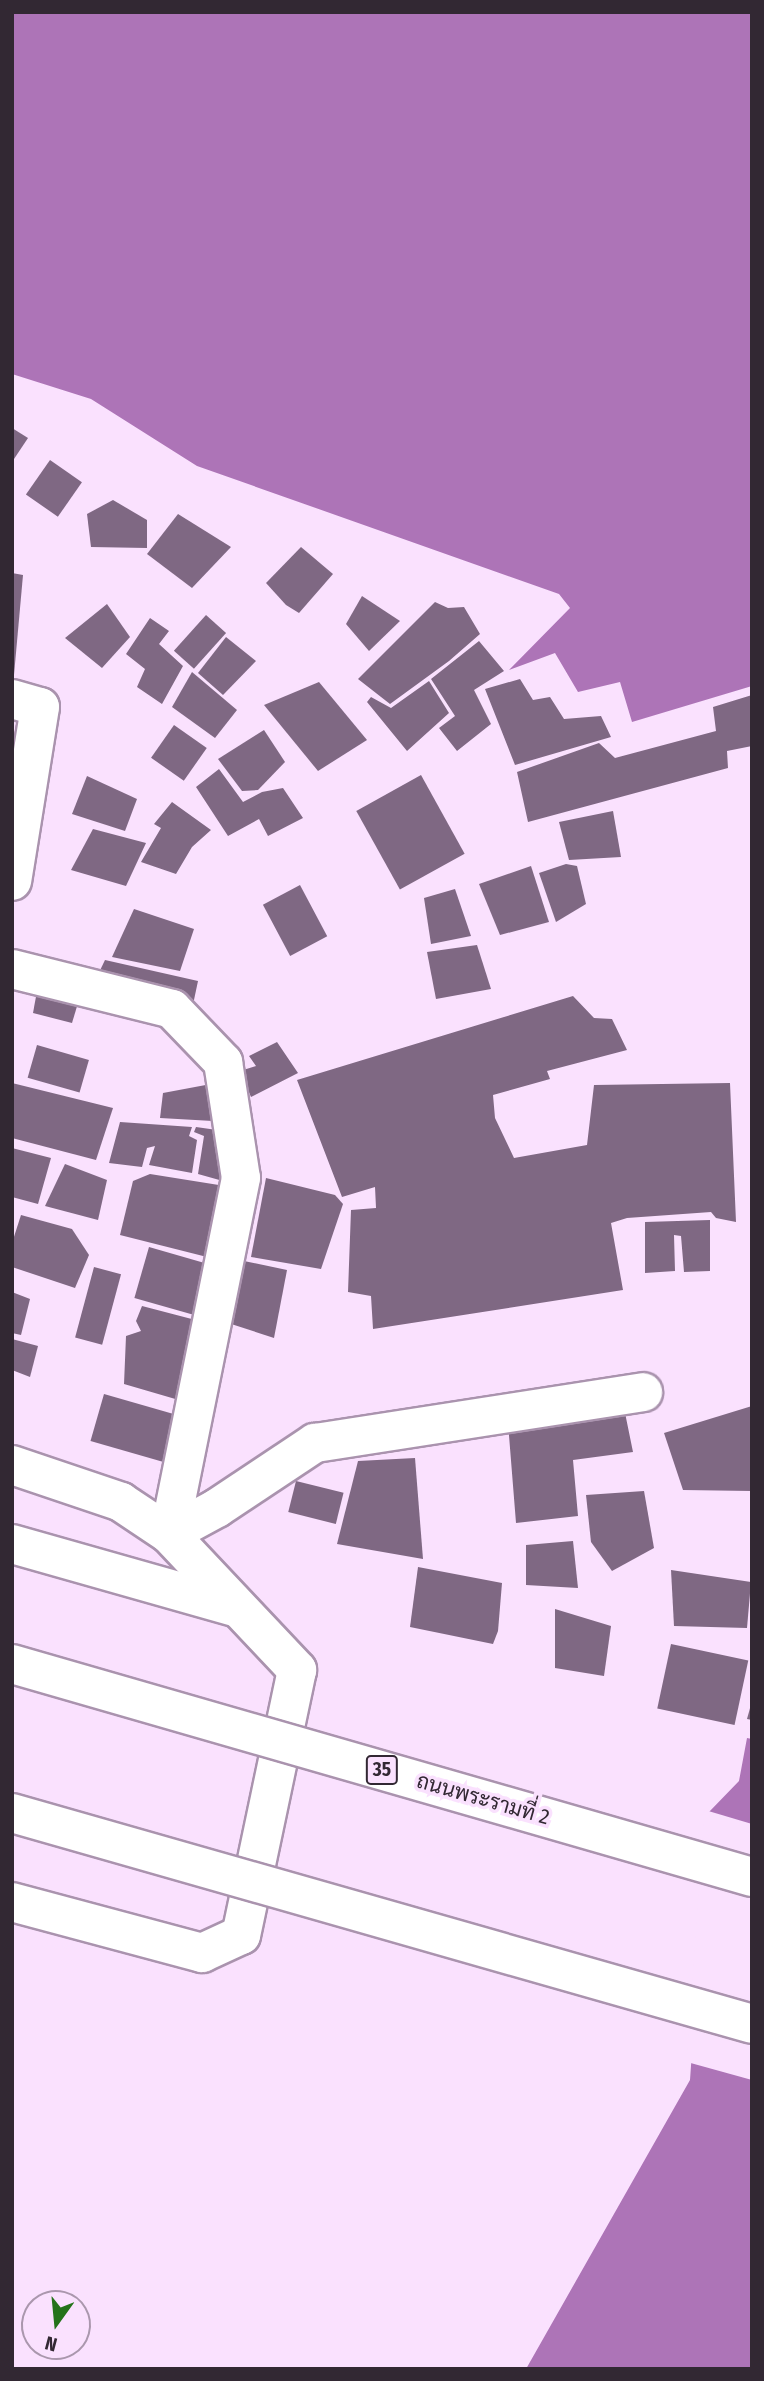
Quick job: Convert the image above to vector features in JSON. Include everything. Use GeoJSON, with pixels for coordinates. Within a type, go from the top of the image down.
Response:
{"type":"FeatureCollection","features":[{"type":"Feature","properties":{"kind":"main road"},"geometry":{"type":"LineString","coordinates":[[12,699],[40,707],[12,881]]}},
{"type":"Feature","properties":{"kind":"main road"},"geometry":{"type":"LineString","coordinates":[[12,970],[172,1009],[223,1062],[241,1178],[169,1534]]}},
{"type":"Feature","properties":{"kind":"main road"},"geometry":{"type":"LineString","coordinates":[[169,1534],[216,1508],[315,1443],[643,1392]]}},
{"type":"Feature","properties":{"kind":"main road"},"geometry":{"type":"LineString","coordinates":[[12,1465],[121,1502],[169,1534],[297,1670],[242,1935],[202,1954],[12,1902]]}},
{"type":"Feature","properties":{"kind":"main road"},"geometry":{"type":"LineString","coordinates":[[12,1544],[235,1607]]}},
{"type":"Feature","properties":{"kind":"main road","name":"ถนนพระรามที่ 2"},"geometry":{"type":"LineString","coordinates":[[12,1664],[752,1877]]}},
{"type":"Feature","properties":{"kind":"main road"},"geometry":{"type":"LineString","coordinates":[[12,1813],[752,2024]]}},
{"type":"Feature","properties":{"kind":"shaded area"},"geometry":{"type":"Polygon","coordinates":[[[12,12],[752,12],[752,686],[632,722],[620,682],[578,692],[555,653],[509,670],[570,608],[559,594],[197,466],[91,399],[12,374],[12,12]]]}},
{"type":"Feature","properties":{"kind":"shaded area"},"geometry":{"type":"Polygon","coordinates":[[[747,1738],[752,1739],[752,2369],[526,2369],[690,2080],[709,1812],[739,1781],[747,1738]]]}},
{"type":"Feature","properties":{"kind":"pier"},"geometry":{"type":"Polygon","coordinates":[[[705,1810],[752,1824],[752,2080],[687,2062],[705,1810]]]}},
{"type":"Feature","properties":{"kind":"building"},"geometry":{"type":"Polygon","coordinates":[[[12,428],[28,438],[12,462],[12,428]]]}},
{"type":"Feature","properties":{"kind":"building"},"geometry":{"type":"Polygon","coordinates":[[[50,460],[82,482],[58,517],[26,494],[50,460]]]}},
{"type":"Feature","properties":{"kind":"building"},"geometry":{"type":"Polygon","coordinates":[[[113,500],[147,520],[147,548],[91,547],[87,514],[113,500]]]}},
{"type":"Feature","properties":{"kind":"building"},"geometry":{"type":"Polygon","coordinates":[[[178,514],[231,547],[192,588],[147,554],[178,514]]]}},
{"type":"Feature","properties":{"kind":"building"},"geometry":{"type":"Polygon","coordinates":[[[301,547],[333,574],[299,613],[286,605],[266,583],[301,547]]]}},
{"type":"Feature","properties":{"kind":"building"},"geometry":{"type":"Polygon","coordinates":[[[12,573],[23,575],[14,675],[12,675],[12,573]]]}},
{"type":"Feature","properties":{"kind":"building"},"geometry":{"type":"Polygon","coordinates":[[[362,596],[400,621],[369,651],[346,624],[362,596]]]}},
{"type":"Feature","properties":{"kind":"building"},"geometry":{"type":"Polygon","coordinates":[[[435,602],[448,608],[464,607],[480,634],[449,661],[390,704],[358,679],[435,602]]]}},
{"type":"Feature","properties":{"kind":"building"},"geometry":{"type":"Polygon","coordinates":[[[107,604],[130,637],[102,668],[65,638],[107,604]]]}},
{"type":"Feature","properties":{"kind":"building"},"geometry":{"type":"Polygon","coordinates":[[[206,615],[226,633],[194,669],[174,651],[206,615]]]}},
{"type":"Feature","properties":{"kind":"building"},"geometry":{"type":"Polygon","coordinates":[[[150,618],[169,631],[159,644],[183,666],[162,704],[137,687],[145,669],[126,654],[150,618]]]}},
{"type":"Feature","properties":{"kind":"building"},"geometry":{"type":"Polygon","coordinates":[[[226,637],[256,661],[223,695],[198,673],[226,637]]]}},
{"type":"Feature","properties":{"kind":"building"},"geometry":{"type":"Polygon","coordinates":[[[479,641],[504,671],[474,690],[491,724],[457,751],[439,728],[455,716],[431,679],[479,641]]]}},
{"type":"Feature","properties":{"kind":"building"},"geometry":{"type":"Polygon","coordinates":[[[192,672],[237,710],[215,738],[172,707],[192,672]]]}},
{"type":"Feature","properties":{"kind":"building"},"geometry":{"type":"Polygon","coordinates":[[[520,679],[533,700],[550,697],[564,719],[601,716],[611,737],[515,765],[485,689],[520,679]]]}},
{"type":"Feature","properties":{"kind":"building"},"geometry":{"type":"Polygon","coordinates":[[[429,681],[449,713],[407,751],[367,702],[371,697],[391,708],[429,681]]]}},
{"type":"Feature","properties":{"kind":"building"},"geometry":{"type":"Polygon","coordinates":[[[319,682],[367,740],[318,771],[264,705],[319,682]]]}},
{"type":"Feature","properties":{"kind":"building"},"geometry":{"type":"Polygon","coordinates":[[[752,695],[752,746],[727,751],[728,768],[528,822],[517,772],[599,743],[615,758],[716,731],[713,707],[752,695]]]}},
{"type":"Feature","properties":{"kind":"building"},"geometry":{"type":"Polygon","coordinates":[[[174,725],[207,748],[184,781],[151,758],[174,725]]]}},
{"type":"Feature","properties":{"kind":"building"},"geometry":{"type":"Polygon","coordinates":[[[264,730],[285,762],[258,790],[242,791],[218,759],[264,730]]]}},
{"type":"Feature","properties":{"kind":"building"},"geometry":{"type":"Polygon","coordinates":[[[219,769],[243,802],[262,792],[283,788],[303,818],[268,836],[259,819],[228,836],[196,787],[219,769]]]}},
{"type":"Feature","properties":{"kind":"building"},"geometry":{"type":"Polygon","coordinates":[[[421,775],[465,854],[400,890],[356,811],[421,775]]]}},
{"type":"Feature","properties":{"kind":"building"},"geometry":{"type":"Polygon","coordinates":[[[87,776],[137,799],[125,831],[72,814],[87,776]]]}},
{"type":"Feature","properties":{"kind":"building"},"geometry":{"type":"Polygon","coordinates":[[[172,802],[211,830],[192,847],[176,874],[141,862],[161,828],[154,824],[172,802]]]}},
{"type":"Feature","properties":{"kind":"building"},"geometry":{"type":"Polygon","coordinates":[[[613,811],[621,857],[569,860],[559,822],[613,811]]]}},
{"type":"Feature","properties":{"kind":"building"},"geometry":{"type":"Polygon","coordinates":[[[93,829],[146,843],[126,886],[71,870],[93,829]]]}},
{"type":"Feature","properties":{"kind":"building"},"geometry":{"type":"Polygon","coordinates":[[[566,864],[577,866],[586,904],[556,922],[539,873],[566,864]]]}},
{"type":"Feature","properties":{"kind":"building"},"geometry":{"type":"Polygon","coordinates":[[[531,866],[549,922],[500,935],[479,884],[531,866]]]}},
{"type":"Feature","properties":{"kind":"building"},"geometry":{"type":"Polygon","coordinates":[[[300,885],[327,936],[290,956],[263,905],[300,885]]]}},
{"type":"Feature","properties":{"kind":"building"},"geometry":{"type":"Polygon","coordinates":[[[455,889],[471,936],[431,944],[424,898],[455,889]]]}},
{"type":"Feature","properties":{"kind":"building"},"geometry":{"type":"Polygon","coordinates":[[[134,909],[194,929],[180,971],[112,957],[134,909]]]}},
{"type":"Feature","properties":{"kind":"building"},"geometry":{"type":"Polygon","coordinates":[[[477,945],[491,989],[436,999],[427,952],[477,945]]]}},
{"type":"Feature","properties":{"kind":"building"},"geometry":{"type":"Polygon","coordinates":[[[105,960],[198,981],[191,1014],[94,983],[105,960]]]}},
{"type":"Feature","properties":{"kind":"building"},"geometry":{"type":"Polygon","coordinates":[[[39,980],[81,993],[72,1023],[33,1013],[39,980]]]}},
{"type":"Feature","properties":{"kind":"building"},"geometry":{"type":"Polygon","coordinates":[[[573,996],[594,1018],[612,1019],[627,1050],[547,1071],[550,1079],[493,1095],[495,1118],[514,1158],[587,1145],[594,1085],[730,1083],[736,1222],[716,1218],[711,1212],[627,1218],[611,1223],[623,1290],[373,1329],[371,1296],[348,1292],[351,1210],[376,1208],[375,1187],[342,1197],[297,1080],[573,996]]]}},
{"type":"Feature","properties":{"kind":"building"},"geometry":{"type":"Polygon","coordinates":[[[277,1042],[298,1073],[251,1097],[240,1071],[256,1066],[249,1056],[277,1042]]]}},
{"type":"Feature","properties":{"kind":"building"},"geometry":{"type":"Polygon","coordinates":[[[37,1045],[89,1060],[80,1093],[28,1078],[37,1045]]]}},
{"type":"Feature","properties":{"kind":"building"},"geometry":{"type":"Polygon","coordinates":[[[12,1083],[113,1108],[96,1160],[12,1138],[12,1083]]]}},
{"type":"Feature","properties":{"kind":"building"},"geometry":{"type":"Polygon","coordinates":[[[211,1084],[213,1121],[160,1118],[163,1093],[211,1084]]]}},
{"type":"Feature","properties":{"kind":"building"},"geometry":{"type":"Polygon","coordinates":[[[120,1122],[192,1127],[189,1136],[197,1140],[192,1173],[149,1165],[155,1146],[147,1148],[142,1167],[109,1163],[120,1122]]]}},
{"type":"Feature","properties":{"kind":"building"},"geometry":{"type":"Polygon","coordinates":[[[196,1127],[224,1131],[223,1181],[198,1174],[204,1136],[194,1132],[196,1127]]]}},
{"type":"Feature","properties":{"kind":"building"},"geometry":{"type":"Polygon","coordinates":[[[12,1148],[51,1158],[38,1204],[12,1197],[12,1148]]]}},
{"type":"Feature","properties":{"kind":"building"},"geometry":{"type":"Polygon","coordinates":[[[65,1164],[107,1180],[98,1220],[45,1206],[65,1164]]]}},
{"type":"Feature","properties":{"kind":"building"},"geometry":{"type":"Polygon","coordinates":[[[150,1174],[225,1186],[211,1258],[120,1235],[133,1181],[150,1174]]]}},
{"type":"Feature","properties":{"kind":"building"},"geometry":{"type":"Polygon","coordinates":[[[266,1178],[335,1195],[343,1204],[321,1269],[251,1257],[266,1178]]]}},
{"type":"Feature","properties":{"kind":"building"},"geometry":{"type":"Polygon","coordinates":[[[21,1215],[72,1229],[89,1255],[75,1288],[12,1267],[12,1243],[21,1215]]]}},
{"type":"Feature","properties":{"kind":"building"},"geometry":{"type":"Polygon","coordinates":[[[710,1220],[710,1271],[684,1272],[681,1236],[674,1235],[675,1271],[645,1273],[645,1222],[710,1220]]]}},
{"type":"Feature","properties":{"kind":"building"},"geometry":{"type":"Polygon","coordinates":[[[149,1247],[211,1265],[197,1316],[134,1298],[149,1247]]]}},
{"type":"Feature","properties":{"kind":"building"},"geometry":{"type":"Polygon","coordinates":[[[244,1261],[287,1270],[274,1338],[225,1322],[244,1261]]]}},
{"type":"Feature","properties":{"kind":"building"},"geometry":{"type":"Polygon","coordinates":[[[94,1267],[121,1274],[102,1345],[75,1338],[94,1267]]]}},
{"type":"Feature","properties":{"kind":"building"},"geometry":{"type":"Polygon","coordinates":[[[12,1292],[30,1299],[21,1335],[12,1333],[12,1292]]]}},
{"type":"Feature","properties":{"kind":"building"},"geometry":{"type":"Polygon","coordinates":[[[142,1306],[207,1323],[189,1403],[124,1384],[126,1336],[141,1331],[136,1321],[142,1306]]]}},
{"type":"Feature","properties":{"kind":"building"},"geometry":{"type":"Polygon","coordinates":[[[12,1339],[38,1346],[30,1377],[12,1370],[12,1339]]]}},
{"type":"Feature","properties":{"kind":"building"},"geometry":{"type":"Polygon","coordinates":[[[104,1394],[186,1417],[172,1465],[90,1441],[104,1394]]]}},
{"type":"Feature","properties":{"kind":"building"},"geometry":{"type":"Polygon","coordinates":[[[623,1403],[633,1452],[573,1460],[578,1516],[516,1523],[508,1423],[623,1403]]]}},
{"type":"Feature","properties":{"kind":"building"},"geometry":{"type":"Polygon","coordinates":[[[752,1406],[752,1491],[683,1490],[664,1433],[752,1406]]]}},
{"type":"Feature","properties":{"kind":"building"},"geometry":{"type":"Polygon","coordinates":[[[415,1458],[423,1559],[337,1544],[358,1461],[415,1458]]]}},
{"type":"Feature","properties":{"kind":"building"},"geometry":{"type":"Polygon","coordinates":[[[296,1481],[344,1493],[336,1524],[288,1512],[296,1481]]]}},
{"type":"Feature","properties":{"kind":"building"},"geometry":{"type":"Polygon","coordinates":[[[644,1491],[654,1548],[612,1571],[591,1542],[586,1495],[644,1491]]]}},
{"type":"Feature","properties":{"kind":"building"},"geometry":{"type":"Polygon","coordinates":[[[573,1541],[578,1588],[526,1585],[526,1545],[573,1541]]]}},
{"type":"Feature","properties":{"kind":"building"},"geometry":{"type":"Polygon","coordinates":[[[418,1567],[502,1583],[498,1631],[493,1644],[410,1627],[418,1567]]]}},
{"type":"Feature","properties":{"kind":"building"},"geometry":{"type":"Polygon","coordinates":[[[671,1570],[751,1582],[747,1628],[674,1626],[671,1570]]]}},
{"type":"Feature","properties":{"kind":"building"},"geometry":{"type":"Polygon","coordinates":[[[555,1609],[611,1626],[604,1676],[555,1668],[555,1609]]]}},
{"type":"Feature","properties":{"kind":"building"},"geometry":{"type":"Polygon","coordinates":[[[671,1644],[748,1660],[735,1725],[657,1709],[671,1644]]]}},
{"type":"Feature","properties":{"kind":"building"},"geometry":{"type":"Polygon","coordinates":[[[752,1701],[752,1720],[747,1719],[752,1701]]]}}]}
